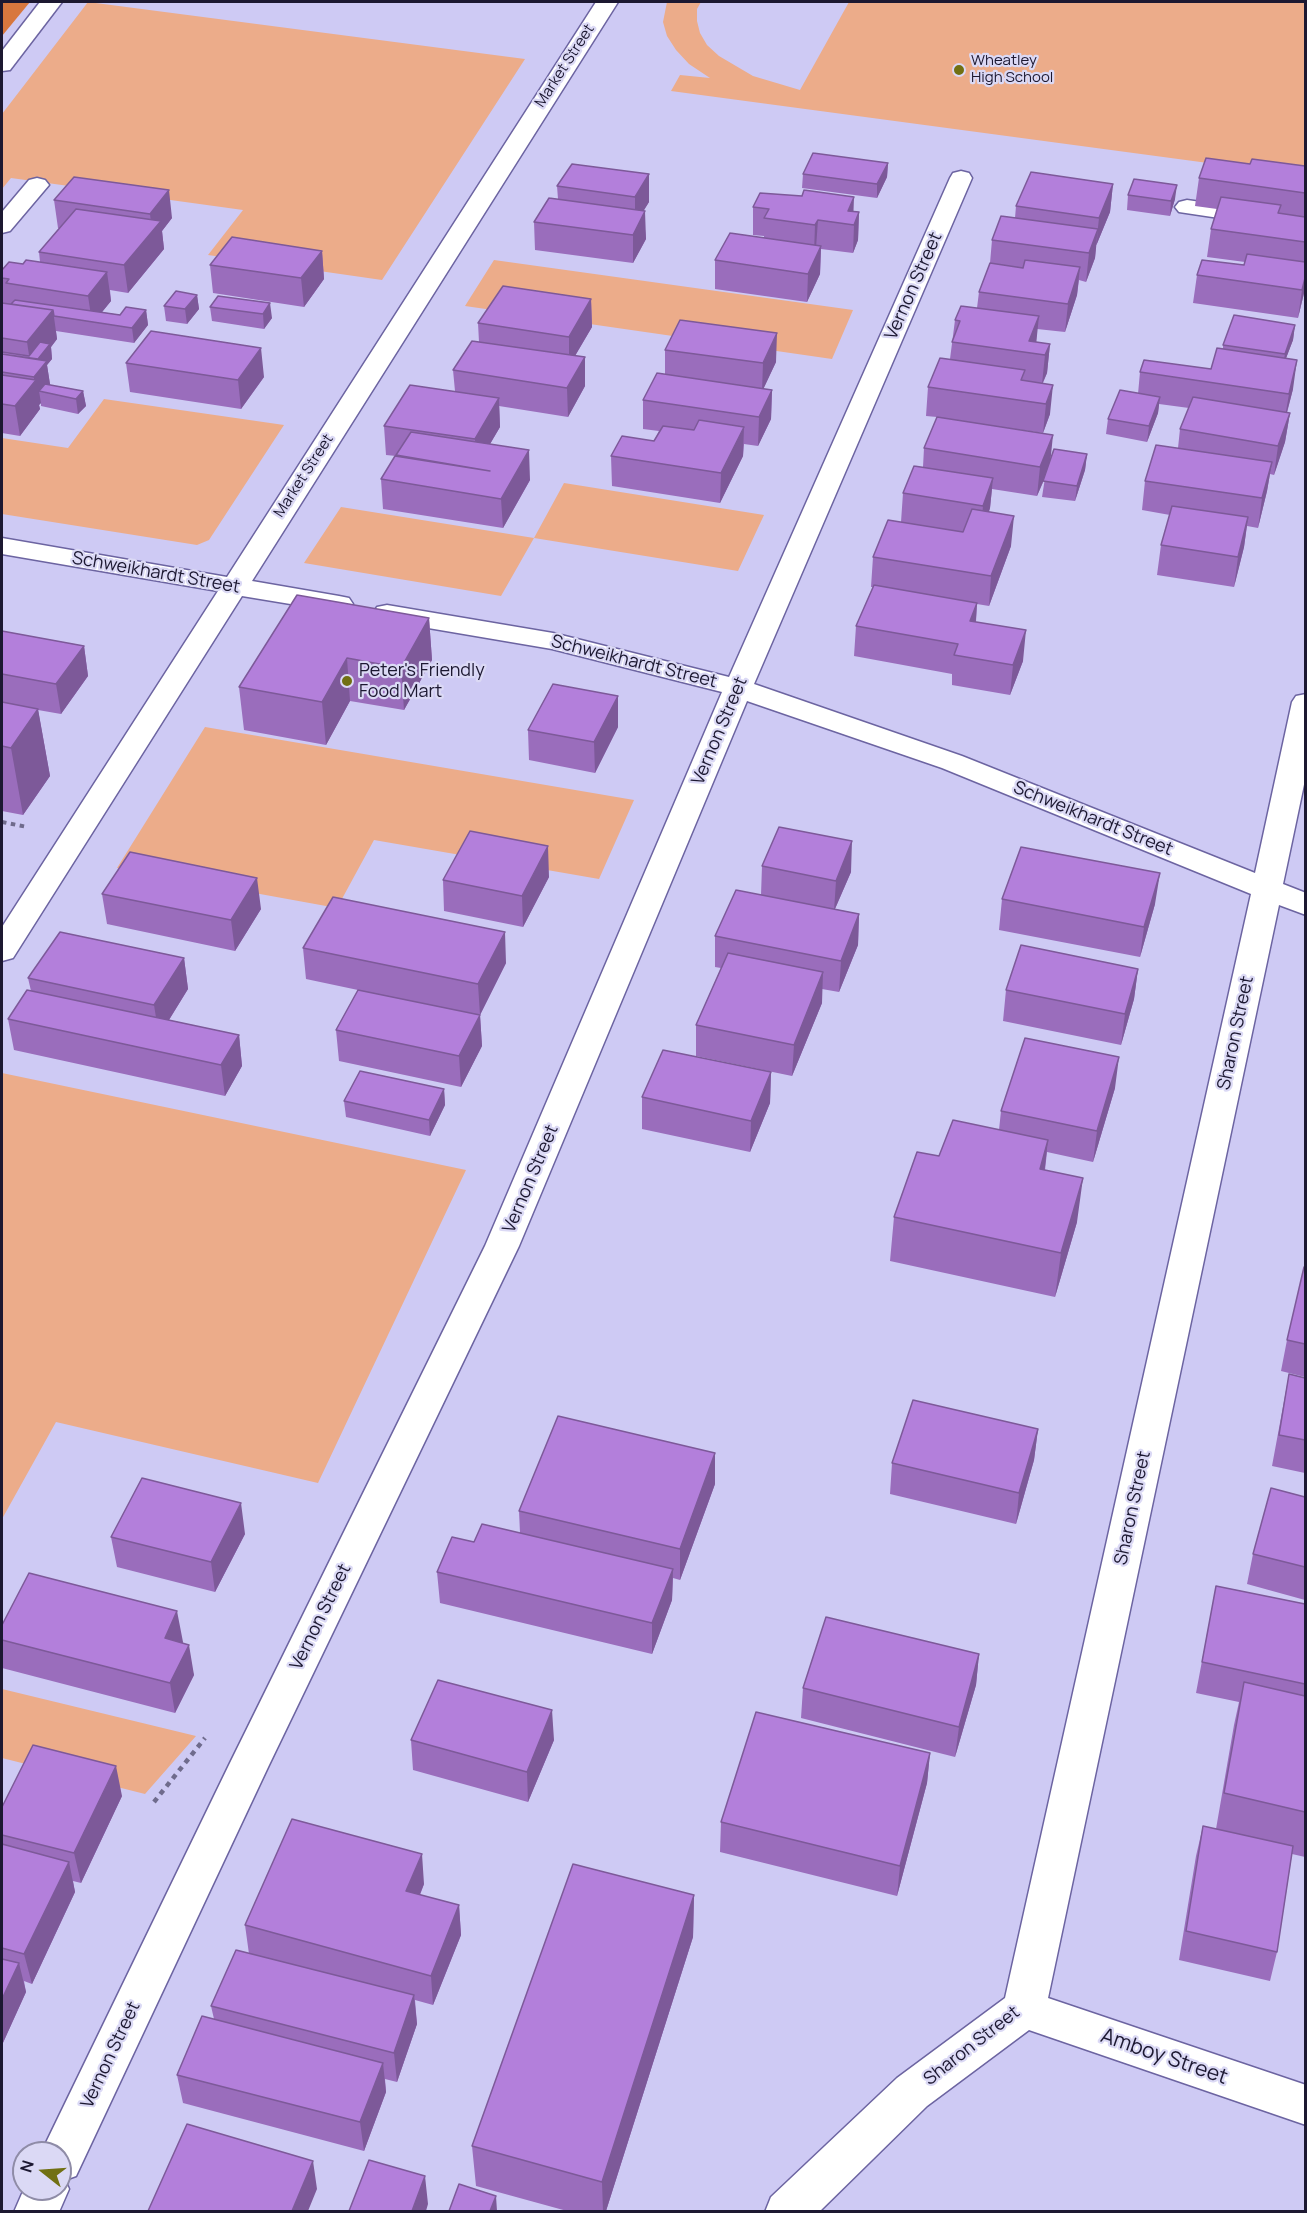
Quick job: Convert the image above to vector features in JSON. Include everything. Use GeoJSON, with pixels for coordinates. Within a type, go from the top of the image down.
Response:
{"type":"FeatureCollection","features":[{"type":"Feature","properties":{"kind":"street"},"geometry":{"type":"LineString","coordinates":[[2,65],[51,2]]}},
{"type":"Feature","properties":{"kind":"street","name":"Market Street"},"geometry":{"type":"LineString","coordinates":[[2,951],[607,2]]}},
{"type":"Feature","properties":{"kind":"street","name":"Vernon Street"},"geometry":{"type":"LineString","coordinates":[[70,2141],[249,1764],[502,1246],[738,688],[961,178]]}},
{"type":"Feature","properties":{"kind":"street"},"geometry":{"type":"LineString","coordinates":[[2,226],[37,185]]}},
{"type":"Feature","properties":{"kind":"street"},"geometry":{"type":"LineString","coordinates":[[1187,207],[1305,224]]}},
{"type":"Feature","properties":{"kind":"street","name":"Schweikhardt Street"},"geometry":{"type":"LineString","coordinates":[[2,546],[553,641],[738,688],[952,762],[1305,905]]}},
{"type":"Feature","properties":{"kind":"street","name":"Sharon Street"},"geometry":{"type":"LineString","coordinates":[[787,2211],[912,2092],[1024,2009],[1267,888],[1305,702]]}},
{"type":"Feature","properties":{"kind":"street","name":"Amboy Street"},"geometry":{"type":"LineString","coordinates":[[1024,2009],[1305,2105]]}},
{"type":"Feature","properties":{"kind":"path"},"geometry":{"type":"LineString","coordinates":[[2,822],[27,827]]}},
{"type":"Feature","properties":{"kind":"path"},"geometry":{"type":"LineString","coordinates":[[154,1802],[205,1738]]}},
{"type":"Feature","properties":{"kind":"shaded area"},"geometry":{"type":"Polygon","coordinates":[[[2,2],[30,2],[2,36],[2,2]]]}},
{"type":"Feature","properties":{"kind":"shaded area"},"geometry":{"type":"Polygon","coordinates":[[[88,2],[525,59],[382,280],[208,255],[243,210],[11,178],[2,189],[2,114],[88,2]]]}},
{"type":"Feature","properties":{"kind":"shaded area"},"geometry":{"type":"Polygon","coordinates":[[[667,2],[701,2],[697,9],[700,33],[707,45],[719,56],[753,76],[800,90],[849,2],[1305,2],[1305,176],[671,91],[680,75],[710,78],[689,64],[667,36],[663,22],[667,2]]]}},
{"type":"Feature","properties":{"kind":"shaded area"},"geometry":{"type":"Polygon","coordinates":[[[494,260],[853,310],[832,359],[465,306],[494,260]]]}},
{"type":"Feature","properties":{"kind":"shaded area"},"geometry":{"type":"Polygon","coordinates":[[[104,399],[284,425],[209,540],[197,545],[2,514],[2,438],[68,448],[104,399]]]}},
{"type":"Feature","properties":{"kind":"shaded area"},"geometry":{"type":"Polygon","coordinates":[[[564,483],[764,515],[738,571],[534,538],[564,483]]]}},
{"type":"Feature","properties":{"kind":"shaded area"},"geometry":{"type":"Polygon","coordinates":[[[341,507],[534,538],[501,596],[304,563],[341,507]]]}},
{"type":"Feature","properties":{"kind":"shaded area"},"geometry":{"type":"Polygon","coordinates":[[[205,727],[634,800],[599,879],[374,840],[337,908],[117,868],[205,727]]]}},
{"type":"Feature","properties":{"kind":"shaded area"},"geometry":{"type":"Polygon","coordinates":[[[2,1073],[466,1170],[318,1483],[56,1422],[2,1519],[2,1073]]]}},
{"type":"Feature","properties":{"kind":"shaded area"},"geometry":{"type":"Polygon","coordinates":[[[2,1689],[196,1736],[145,1794],[2,1758],[2,1689]]]}},
{"type":"Feature","properties":{"kind":"building"},"geometry":{"type":"Polygon","coordinates":[[[813,153],[888,163],[877,184],[803,174],[813,153]]]}},
{"type":"Feature","properties":{"kind":"building"},"geometry":{"type":"Polygon","coordinates":[[[1206,158],[1250,164],[1252,159],[1305,166],[1305,193],[1199,178],[1206,158]]]}},
{"type":"Feature","properties":{"kind":"building"},"geometry":{"type":"Polygon","coordinates":[[[572,164],[649,174],[635,197],[557,186],[572,164]]]}},
{"type":"Feature","properties":{"kind":"building"},"geometry":{"type":"Polygon","coordinates":[[[1031,172],[1113,184],[1099,218],[1016,206],[1031,172]]]}},
{"type":"Feature","properties":{"kind":"building"},"geometry":{"type":"Polygon","coordinates":[[[74,177],[169,190],[150,214],[54,200],[74,177]]]}},
{"type":"Feature","properties":{"kind":"building"},"geometry":{"type":"Polygon","coordinates":[[[1134,179],[1177,185],[1171,201],[1128,195],[1134,179]]]}},
{"type":"Feature","properties":{"kind":"building"},"geometry":{"type":"Polygon","coordinates":[[[804,190],[854,197],[848,211],[859,212],[854,225],[818,220],[815,225],[764,218],[769,209],[753,207],[760,193],[802,196],[804,190]]]}},
{"type":"Feature","properties":{"kind":"building"},"geometry":{"type":"Polygon","coordinates":[[[1221,197],[1281,205],[1278,213],[1305,217],[1305,242],[1211,229],[1221,197]]]}},
{"type":"Feature","properties":{"kind":"building"},"geometry":{"type":"Polygon","coordinates":[[[549,198],[645,211],[633,235],[534,222],[549,198]]]}},
{"type":"Feature","properties":{"kind":"building"},"geometry":{"type":"Polygon","coordinates":[[[76,209],[161,221],[124,265],[39,252],[76,209]]]}},
{"type":"Feature","properties":{"kind":"building"},"geometry":{"type":"Polygon","coordinates":[[[1001,216],[1098,229],[1089,253],[992,240],[1001,216]]]}},
{"type":"Feature","properties":{"kind":"building"},"geometry":{"type":"Polygon","coordinates":[[[730,233],[821,246],[808,274],[715,260],[730,233]]]}},
{"type":"Feature","properties":{"kind":"building"},"geometry":{"type":"Polygon","coordinates":[[[232,237],[322,251],[301,278],[210,265],[232,237]]]}},
{"type":"Feature","properties":{"kind":"building"},"geometry":{"type":"Polygon","coordinates":[[[1247,254],[1305,262],[1302,290],[1197,275],[1202,260],[1244,265],[1247,254]]]}},
{"type":"Feature","properties":{"kind":"building"},"geometry":{"type":"Polygon","coordinates":[[[26,260],[107,272],[88,296],[6,283],[9,279],[2,278],[2,270],[9,262],[23,264],[26,260]]]}},
{"type":"Feature","properties":{"kind":"building"},"geometry":{"type":"Polygon","coordinates":[[[1025,260],[1080,267],[1068,304],[979,292],[990,263],[1023,268],[1025,260]]]}},
{"type":"Feature","properties":{"kind":"building"},"geometry":{"type":"Polygon","coordinates":[[[503,286],[591,299],[569,337],[478,323],[503,286]]]}},
{"type":"Feature","properties":{"kind":"building"},"geometry":{"type":"Polygon","coordinates":[[[176,291],[197,295],[185,309],[164,306],[176,291]]]}},
{"type":"Feature","properties":{"kind":"building"},"geometry":{"type":"Polygon","coordinates":[[[218,296],[270,303],[263,314],[210,307],[218,296]]]}},
{"type":"Feature","properties":{"kind":"building"},"geometry":{"type":"Polygon","coordinates":[[[15,300],[120,315],[126,307],[146,310],[132,328],[54,316],[53,310],[11,304],[15,300]]]}},
{"type":"Feature","properties":{"kind":"building"},"geometry":{"type":"Polygon","coordinates":[[[2,303],[53,310],[27,342],[2,338],[2,303]]]}},
{"type":"Feature","properties":{"kind":"building"},"geometry":{"type":"Polygon","coordinates":[[[961,306],[1039,316],[1029,341],[1050,344],[1045,355],[952,342],[960,321],[955,320],[961,306]]]}},
{"type":"Feature","properties":{"kind":"building"},"geometry":{"type":"Polygon","coordinates":[[[1234,315],[1295,325],[1285,354],[1223,345],[1234,315]]]}},
{"type":"Feature","properties":{"kind":"building"},"geometry":{"type":"Polygon","coordinates":[[[680,320],[777,333],[763,363],[665,350],[680,320]]]}},
{"type":"Feature","properties":{"kind":"building"},"geometry":{"type":"Polygon","coordinates":[[[151,331],[261,348],[238,380],[126,363],[151,331]]]}},
{"type":"Feature","properties":{"kind":"building"},"geometry":{"type":"Polygon","coordinates":[[[472,341],[585,357],[567,388],[453,370],[472,341]]]}},
{"type":"Feature","properties":{"kind":"building"},"geometry":{"type":"Polygon","coordinates":[[[40,342],[50,344],[38,359],[2,354],[2,352],[29,356],[40,342]]]}},
{"type":"Feature","properties":{"kind":"building"},"geometry":{"type":"Polygon","coordinates":[[[1217,348],[1297,360],[1289,394],[1140,372],[1144,360],[1211,369],[1217,348]]]}},
{"type":"Feature","properties":{"kind":"building"},"geometry":{"type":"Polygon","coordinates":[[[2,354],[47,361],[34,377],[2,372],[2,354]]]}},
{"type":"Feature","properties":{"kind":"building"},"geometry":{"type":"Polygon","coordinates":[[[940,358],[1025,370],[1021,380],[1053,385],[1046,404],[928,387],[940,358]]]}},
{"type":"Feature","properties":{"kind":"building"},"geometry":{"type":"Polygon","coordinates":[[[657,373],[772,390],[759,417],[643,400],[657,373]]]}},
{"type":"Feature","properties":{"kind":"building"},"geometry":{"type":"Polygon","coordinates":[[[2,375],[36,380],[15,406],[2,404],[2,375]]]}},
{"type":"Feature","properties":{"kind":"building"},"geometry":{"type":"Polygon","coordinates":[[[45,384],[83,391],[76,399],[39,391],[45,384]]]}},
{"type":"Feature","properties":{"kind":"building"},"geometry":{"type":"Polygon","coordinates":[[[410,385],[499,398],[475,439],[384,426],[410,385]]]}},
{"type":"Feature","properties":{"kind":"building"},"geometry":{"type":"Polygon","coordinates":[[[1120,390],[1160,397],[1149,426],[1108,419],[1120,390]]]}},
{"type":"Feature","properties":{"kind":"building"},"geometry":{"type":"Polygon","coordinates":[[[1193,397],[1290,413],[1278,446],[1180,429],[1193,397]]]}},
{"type":"Feature","properties":{"kind":"building"},"geometry":{"type":"Polygon","coordinates":[[[937,417],[1053,435],[1040,467],[924,448],[937,417]]]}},
{"type":"Feature","properties":{"kind":"building"},"geometry":{"type":"Polygon","coordinates":[[[699,420],[744,427],[721,473],[611,456],[622,436],[654,441],[663,426],[694,430],[699,420]]]}},
{"type":"Feature","properties":{"kind":"building"},"geometry":{"type":"Polygon","coordinates":[[[411,432],[529,450],[501,499],[381,479],[395,456],[490,471],[396,455],[411,432]]]}},
{"type":"Feature","properties":{"kind":"building"},"geometry":{"type":"Polygon","coordinates":[[[1156,445],[1272,462],[1262,498],[1145,481],[1156,445]]]}},
{"type":"Feature","properties":{"kind":"building"},"geometry":{"type":"Polygon","coordinates":[[[1054,449],[1087,454],[1077,486],[1043,481],[1054,449]]]}},
{"type":"Feature","properties":{"kind":"building"},"geometry":{"type":"Polygon","coordinates":[[[914,466],[993,478],[983,506],[903,493],[914,466]]]}},
{"type":"Feature","properties":{"kind":"building"},"geometry":{"type":"Polygon","coordinates":[[[1172,506],[1248,517],[1238,557],[1161,545],[1172,506]]]}},
{"type":"Feature","properties":{"kind":"building"},"geometry":{"type":"Polygon","coordinates":[[[972,509],[1014,516],[991,576],[873,557],[888,520],[963,532],[972,509]]]}},
{"type":"Feature","properties":{"kind":"building"},"geometry":{"type":"Polygon","coordinates":[[[874,585],[977,603],[970,621],[1026,630],[1013,665],[954,655],[958,644],[856,626],[874,585]]]}},
{"type":"Feature","properties":{"kind":"building"},"geometry":{"type":"Polygon","coordinates":[[[297,595],[429,618],[401,668],[347,658],[322,702],[239,687],[297,595]]]}},
{"type":"Feature","properties":{"kind":"building"},"geometry":{"type":"Polygon","coordinates":[[[2,631],[84,646],[56,684],[2,674],[2,631]]]}},
{"type":"Feature","properties":{"kind":"building"},"geometry":{"type":"Polygon","coordinates":[[[553,684],[618,696],[594,742],[528,730],[553,684]]]}},
{"type":"Feature","properties":{"kind":"building"},"geometry":{"type":"Polygon","coordinates":[[[2,702],[38,709],[11,748],[2,746],[2,702]]]}},
{"type":"Feature","properties":{"kind":"building"},"geometry":{"type":"Polygon","coordinates":[[[779,827],[852,841],[836,881],[762,866],[779,827]]]}},
{"type":"Feature","properties":{"kind":"building"},"geometry":{"type":"Polygon","coordinates":[[[470,831],[548,846],[522,896],[443,880],[470,831]]]}},
{"type":"Feature","properties":{"kind":"building"},"geometry":{"type":"Polygon","coordinates":[[[1021,847],[1160,873],[1144,927],[1002,899],[1021,847]]]}},
{"type":"Feature","properties":{"kind":"building"},"geometry":{"type":"Polygon","coordinates":[[[130,852],[257,878],[231,920],[102,894],[130,852]]]}},
{"type":"Feature","properties":{"kind":"building"},"geometry":{"type":"Polygon","coordinates":[[[736,890],[859,914],[841,961],[715,936],[736,890]]]}},
{"type":"Feature","properties":{"kind":"building"},"geometry":{"type":"Polygon","coordinates":[[[333,897],[505,932],[478,984],[303,948],[333,897]]]}},
{"type":"Feature","properties":{"kind":"building"},"geometry":{"type":"Polygon","coordinates":[[[60,932],[184,958],[154,1005],[28,978],[60,932]]]}},
{"type":"Feature","properties":{"kind":"building"},"geometry":{"type":"Polygon","coordinates":[[[1021,945],[1138,969],[1125,1014],[1006,990],[1021,945]]]}},
{"type":"Feature","properties":{"kind":"building"},"geometry":{"type":"Polygon","coordinates":[[[728,953],[823,972],[794,1045],[696,1025],[728,953]]]}},
{"type":"Feature","properties":{"kind":"building"},"geometry":{"type":"Polygon","coordinates":[[[27,990],[239,1035],[221,1065],[8,1019],[27,990]]]}},
{"type":"Feature","properties":{"kind":"building"},"geometry":{"type":"Polygon","coordinates":[[[358,990],[480,1015],[459,1056],[336,1030],[358,990]]]}},
{"type":"Feature","properties":{"kind":"building"},"geometry":{"type":"Polygon","coordinates":[[[1025,1038],[1119,1057],[1097,1131],[1001,1111],[1025,1038]]]}},
{"type":"Feature","properties":{"kind":"building"},"geometry":{"type":"Polygon","coordinates":[[[663,1050],[771,1072],[751,1121],[642,1097],[663,1050]]]}},
{"type":"Feature","properties":{"kind":"building"},"geometry":{"type":"Polygon","coordinates":[[[360,1071],[444,1089],[429,1120],[344,1101],[360,1071]]]}},
{"type":"Feature","properties":{"kind":"building"},"geometry":{"type":"Polygon","coordinates":[[[953,1120],[1048,1140],[1040,1169],[1083,1178],[1061,1253],[894,1217],[917,1152],[939,1156],[953,1120]]]}},
{"type":"Feature","properties":{"kind":"building"},"geometry":{"type":"Polygon","coordinates":[[[1305,1268],[1305,1344],[1287,1340],[1305,1268]]]}},
{"type":"Feature","properties":{"kind":"building"},"geometry":{"type":"Polygon","coordinates":[[[1289,1374],[1305,1378],[1305,1440],[1279,1435],[1289,1374]]]}},
{"type":"Feature","properties":{"kind":"building"},"geometry":{"type":"Polygon","coordinates":[[[913,1400],[1038,1429],[1019,1493],[892,1463],[913,1400]]]}},
{"type":"Feature","properties":{"kind":"building"},"geometry":{"type":"Polygon","coordinates":[[[558,1416],[715,1453],[680,1549],[519,1511],[558,1416]]]}},
{"type":"Feature","properties":{"kind":"building"},"geometry":{"type":"Polygon","coordinates":[[[142,1478],[241,1503],[211,1562],[111,1537],[142,1478]]]}},
{"type":"Feature","properties":{"kind":"building"},"geometry":{"type":"Polygon","coordinates":[[[1271,1488],[1305,1497],[1305,1567],[1253,1554],[1271,1488]]]}},
{"type":"Feature","properties":{"kind":"building"},"geometry":{"type":"Polygon","coordinates":[[[482,1524],[673,1569],[652,1623],[437,1572],[452,1537],[474,1542],[482,1524]]]}},
{"type":"Feature","properties":{"kind":"building"},"geometry":{"type":"Polygon","coordinates":[[[29,1573],[177,1611],[165,1638],[189,1645],[170,1683],[2,1640],[2,1625],[29,1573]]]}},
{"type":"Feature","properties":{"kind":"building"},"geometry":{"type":"Polygon","coordinates":[[[1216,1586],[1305,1604],[1305,1684],[1202,1662],[1216,1586]]]}},
{"type":"Feature","properties":{"kind":"building"},"geometry":{"type":"Polygon","coordinates":[[[826,1617],[979,1654],[959,1727],[803,1688],[826,1617]]]}},
{"type":"Feature","properties":{"kind":"building"},"geometry":{"type":"Polygon","coordinates":[[[438,1680],[552,1710],[527,1772],[411,1740],[438,1680]]]}},
{"type":"Feature","properties":{"kind":"building"},"geometry":{"type":"Polygon","coordinates":[[[1244,1682],[1305,1696],[1305,1812],[1224,1793],[1244,1682]]]}},
{"type":"Feature","properties":{"kind":"building"},"geometry":{"type":"Polygon","coordinates":[[[756,1712],[930,1753],[900,1866],[721,1822],[756,1712]]]}},
{"type":"Feature","properties":{"kind":"building"},"geometry":{"type":"Polygon","coordinates":[[[33,1745],[116,1766],[74,1853],[2,1835],[2,1807],[33,1745]]]}},
{"type":"Feature","properties":{"kind":"building"},"geometry":{"type":"Polygon","coordinates":[[[292,1819],[422,1854],[406,1891],[459,1905],[431,1976],[245,1925],[292,1819]]]}},
{"type":"Feature","properties":{"kind":"building"},"geometry":{"type":"Polygon","coordinates":[[[1203,1826],[1293,1846],[1277,1952],[1186,1931],[1203,1826]]]}},
{"type":"Feature","properties":{"kind":"building"},"geometry":{"type":"Polygon","coordinates":[[[2,1844],[69,1862],[24,1954],[2,1948],[2,1844]]]}},
{"type":"Feature","properties":{"kind":"building"},"geometry":{"type":"Polygon","coordinates":[[[573,1864],[694,1895],[602,2182],[472,2146],[573,1864]]]}},
{"type":"Feature","properties":{"kind":"building"},"geometry":{"type":"Polygon","coordinates":[[[236,1950],[414,1995],[394,2053],[211,2006],[236,1950]]]}},
{"type":"Feature","properties":{"kind":"building"},"geometry":{"type":"Polygon","coordinates":[[[2,1959],[19,1963],[2,1999],[2,1959]]]}},
{"type":"Feature","properties":{"kind":"building"},"geometry":{"type":"Polygon","coordinates":[[[202,2016],[383,2063],[360,2122],[177,2075],[202,2016]]]}},
{"type":"Feature","properties":{"kind":"building"},"geometry":{"type":"Polygon","coordinates":[[[187,2124],[313,2161],[292,2211],[148,2211],[187,2124]]]}},
{"type":"Feature","properties":{"kind":"building"},"geometry":{"type":"Polygon","coordinates":[[[369,2160],[425,2176],[412,2211],[349,2211],[369,2160]]]}},
{"type":"Feature","properties":{"kind":"building"},"geometry":{"type":"Polygon","coordinates":[[[459,2184],[496,2196],[490,2211],[449,2211],[459,2184]]]}},
{"type":"Feature","properties":{"kind":"place","name":"Wheatley High School"},"geometry":{"type":"Point","coordinates":[959,70]}},
{"type":"Feature","properties":{"kind":"place","name":"Peter's Friendly Food Mart"},"geometry":{"type":"Point","coordinates":[347,681]}}]}
